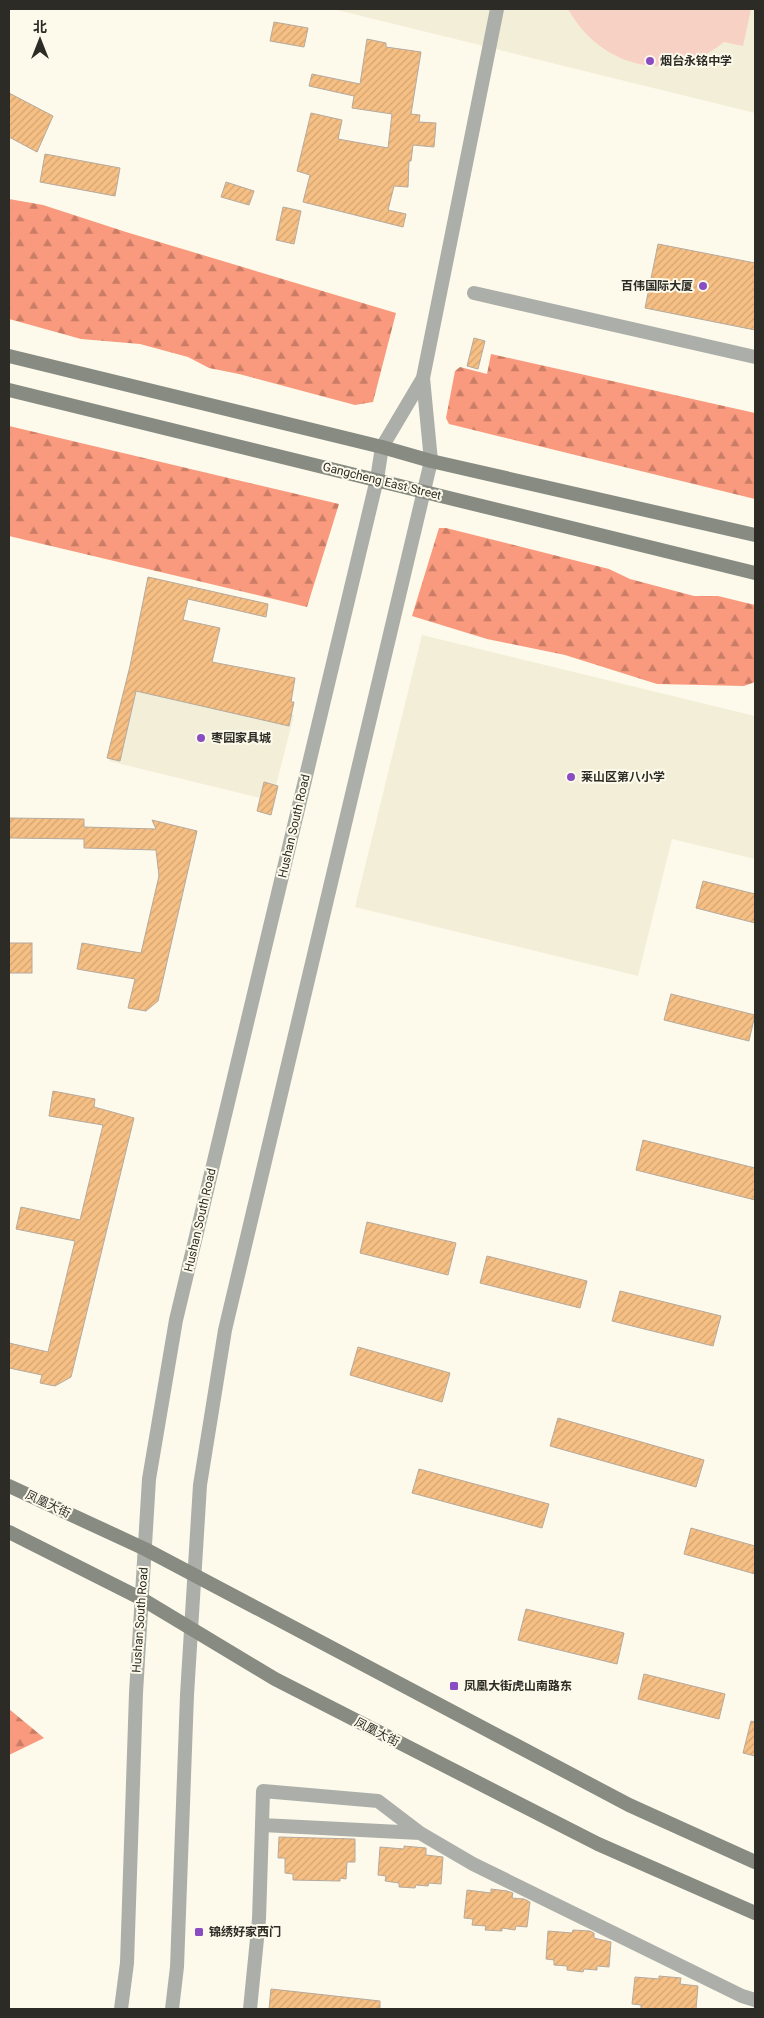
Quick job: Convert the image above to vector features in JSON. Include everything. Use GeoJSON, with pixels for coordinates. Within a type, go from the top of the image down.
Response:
{"type":"FeatureCollection","features":[{"type":"Feature","properties":{"kind":"main road"},"geometry":{"type":"LineString","coordinates":[[9,356],[431,460],[755,535]]}},
{"type":"Feature","properties":{"kind":"main road","name":"Gangcheng East Street"},"geometry":{"type":"LineString","coordinates":[[9,390],[755,573]]}},
{"type":"Feature","properties":{"kind":"main road","name":"凤凰大街"},"geometry":{"type":"LineString","coordinates":[[9,1486],[145,1549],[629,1805],[755,1862]]}},
{"type":"Feature","properties":{"kind":"main road","name":"凤凰大街"},"geometry":{"type":"LineString","coordinates":[[9,1532],[142,1598],[275,1680],[589,1839],[755,1913]]}},
{"type":"Feature","properties":{"kind":"street"},"geometry":{"type":"LineString","coordinates":[[172,2009],[177,1967],[186,1695],[200,1485],[225,1330],[431,460],[423,378],[497,9]]}},
{"type":"Feature","properties":{"kind":"street"},"geometry":{"type":"LineString","coordinates":[[474,293],[755,357]]}},
{"type":"Feature","properties":{"kind":"street"},"geometry":{"type":"LineString","coordinates":[[382,447],[423,378]]}},
{"type":"Feature","properties":{"kind":"street","name":"Hushan South Road"},"geometry":{"type":"LineString","coordinates":[[121,2009],[127,1963],[136,1693],[149,1479],[176,1320],[377,479],[382,447]]}},
{"type":"Feature","properties":{"kind":"street"},"geometry":{"type":"LineString","coordinates":[[250,2009],[259,1919],[263,1791],[378,1801],[420,1833],[473,1864],[755,2000]]}},
{"type":"Feature","properties":{"kind":"street"},"geometry":{"type":"LineString","coordinates":[[262,1825],[420,1833]]}},
{"type":"Feature","properties":{"kind":"shaded area","name":"烟台永铭中学"},"geometry":{"type":"Polygon","coordinates":[[[333,9],[755,9],[755,113],[333,9]]]}},
{"type":"Feature","properties":{"kind":"shaded area"},"geometry":{"type":"Polygon","coordinates":[[[568,9],[751,9],[743,46],[724,42],[703,56],[682,64],[660,66],[638,64],[617,57],[598,45],[582,29],[568,9]]]}},
{"type":"Feature","properties":{"kind":"shaded area","name":"莱山区第八小学"},"geometry":{"type":"Polygon","coordinates":[[[422,635],[755,716],[755,859],[672,839],[638,976],[355,907],[422,635]]]}},
{"type":"Feature","properties":{"kind":"shaded area","name":"枣园家具城"},"geometry":{"type":"Polygon","coordinates":[[[131,674],[294,715],[272,801],[109,761],[131,674]]]}},
{"type":"Feature","properties":{"kind":"green space"},"geometry":{"type":"Polygon","coordinates":[[[9,199],[43,205],[126,232],[396,313],[373,402],[355,405],[239,374],[209,368],[188,357],[140,344],[81,339],[9,319],[9,199]]]}},
{"type":"Feature","properties":{"kind":"green space"},"geometry":{"type":"Polygon","coordinates":[[[491,354],[755,413],[755,499],[449,424],[446,418],[455,371],[460,367],[487,374],[491,354]]]}},
{"type":"Feature","properties":{"kind":"green space"},"geometry":{"type":"Polygon","coordinates":[[[9,426],[339,504],[307,607],[9,536],[9,426]]]}},
{"type":"Feature","properties":{"kind":"green space"},"geometry":{"type":"Polygon","coordinates":[[[439,528],[446,528],[609,569],[630,579],[694,596],[718,596],[755,605],[755,682],[744,686],[657,684],[565,655],[487,639],[412,616],[439,528]]]}},
{"type":"Feature","properties":{"kind":"green space"},"geometry":{"type":"Polygon","coordinates":[[[9,1709],[44,1738],[9,1755],[9,1709]]]}},
{"type":"Feature","properties":{"kind":"building"},"geometry":{"type":"Polygon","coordinates":[[[274,22],[308,28],[304,47],[270,41],[274,22]]]}},
{"type":"Feature","properties":{"kind":"building"},"geometry":{"type":"Polygon","coordinates":[[[367,39],[386,43],[386,47],[421,52],[411,114],[420,115],[419,122],[436,123],[434,147],[413,145],[411,161],[409,161],[408,187],[394,186],[388,210],[406,214],[403,227],[303,202],[310,175],[297,171],[311,113],[342,120],[338,139],[388,148],[392,114],[352,108],[354,96],[309,86],[312,74],[360,84],[367,39]]]}},
{"type":"Feature","properties":{"kind":"building"},"geometry":{"type":"Polygon","coordinates":[[[9,93],[53,116],[37,152],[9,137],[9,93]]]}},
{"type":"Feature","properties":{"kind":"building"},"geometry":{"type":"Polygon","coordinates":[[[45,154],[120,168],[115,196],[40,182],[45,154]]]}},
{"type":"Feature","properties":{"kind":"building"},"geometry":{"type":"Polygon","coordinates":[[[226,182],[254,191],[249,205],[221,197],[226,182]]]}},
{"type":"Feature","properties":{"kind":"building"},"geometry":{"type":"Polygon","coordinates":[[[283,207],[301,211],[294,244],[276,240],[283,207]]]}},
{"type":"Feature","properties":{"kind":"building","name":"百伟国际大厦"},"geometry":{"type":"Polygon","coordinates":[[[658,244],[755,263],[755,330],[645,308],[658,244]]]}},
{"type":"Feature","properties":{"kind":"building"},"geometry":{"type":"Polygon","coordinates":[[[474,338],[485,341],[478,369],[467,366],[474,338]]]}},
{"type":"Feature","properties":{"kind":"building"},"geometry":{"type":"Polygon","coordinates":[[[148,577],[268,604],[266,617],[188,599],[183,620],[220,628],[212,662],[295,678],[291,702],[294,702],[289,726],[136,691],[120,761],[107,758],[130,666],[148,577]]]}},
{"type":"Feature","properties":{"kind":"building"},"geometry":{"type":"Polygon","coordinates":[[[264,782],[278,786],[271,815],[257,811],[264,782]]]}},
{"type":"Feature","properties":{"kind":"building"},"geometry":{"type":"Polygon","coordinates":[[[10,818],[84,819],[84,827],[156,829],[152,820],[197,831],[158,1001],[146,1011],[128,1008],[135,979],[77,969],[82,943],[141,953],[159,876],[156,850],[84,848],[84,839],[9,838],[10,818]]]}},
{"type":"Feature","properties":{"kind":"building"},"geometry":{"type":"Polygon","coordinates":[[[703,881],[755,894],[755,923],[696,908],[703,881]]]}},
{"type":"Feature","properties":{"kind":"building"},"geometry":{"type":"Polygon","coordinates":[[[9,943],[32,943],[32,973],[9,973],[9,943]]]}},
{"type":"Feature","properties":{"kind":"building"},"geometry":{"type":"Polygon","coordinates":[[[671,994],[755,1015],[749,1041],[664,1020],[671,994]]]}},
{"type":"Feature","properties":{"kind":"building"},"geometry":{"type":"Polygon","coordinates":[[[53,1091],[95,1099],[94,1107],[134,1118],[71,1377],[55,1386],[40,1383],[42,1375],[9,1368],[9,1343],[48,1352],[75,1241],[16,1229],[21,1207],[80,1220],[103,1125],[49,1116],[53,1091]]]}},
{"type":"Feature","properties":{"kind":"building"},"geometry":{"type":"Polygon","coordinates":[[[643,1140],[755,1168],[755,1200],[636,1170],[643,1140]]]}},
{"type":"Feature","properties":{"kind":"building"},"geometry":{"type":"Polygon","coordinates":[[[367,1222],[456,1243],[448,1275],[360,1253],[367,1222]]]}},
{"type":"Feature","properties":{"kind":"building"},"geometry":{"type":"Polygon","coordinates":[[[487,1256],[587,1281],[580,1308],[480,1283],[487,1256]]]}},
{"type":"Feature","properties":{"kind":"building"},"geometry":{"type":"Polygon","coordinates":[[[620,1291],[721,1316],[713,1346],[612,1321],[620,1291]]]}},
{"type":"Feature","properties":{"kind":"building"},"geometry":{"type":"Polygon","coordinates":[[[358,1347],[450,1373],[442,1402],[350,1375],[358,1347]]]}},
{"type":"Feature","properties":{"kind":"building"},"geometry":{"type":"Polygon","coordinates":[[[558,1418],[704,1460],[696,1487],[550,1446],[558,1418]]]}},
{"type":"Feature","properties":{"kind":"building"},"geometry":{"type":"Polygon","coordinates":[[[419,1469],[549,1504],[542,1528],[412,1493],[419,1469]]]}},
{"type":"Feature","properties":{"kind":"building"},"geometry":{"type":"Polygon","coordinates":[[[691,1528],[755,1546],[755,1574],[684,1554],[691,1528]]]}},
{"type":"Feature","properties":{"kind":"building"},"geometry":{"type":"Polygon","coordinates":[[[526,1609],[624,1633],[617,1664],[518,1640],[526,1609]]]}},
{"type":"Feature","properties":{"kind":"building"},"geometry":{"type":"Polygon","coordinates":[[[644,1674],[725,1694],[719,1719],[638,1699],[644,1674]]]}},
{"type":"Feature","properties":{"kind":"building"},"geometry":{"type":"Polygon","coordinates":[[[751,1721],[755,1722],[755,1756],[743,1753],[751,1721]]]}},
{"type":"Feature","properties":{"kind":"building"},"geometry":{"type":"Polygon","coordinates":[[[279,1837],[355,1839],[355,1862],[347,1862],[346,1879],[340,1878],[340,1881],[293,1880],[293,1874],[285,1873],[285,1858],[278,1858],[279,1837]]]}},
{"type":"Feature","properties":{"kind":"building"},"geometry":{"type":"Polygon","coordinates":[[[404,1846],[426,1848],[426,1855],[443,1857],[441,1884],[416,1885],[415,1888],[399,1887],[399,1883],[385,1881],[386,1876],[378,1875],[380,1847],[404,1849],[404,1846]]]}},
{"type":"Feature","properties":{"kind":"building"},"geometry":{"type":"Polygon","coordinates":[[[491,1889],[513,1893],[512,1898],[524,1899],[530,1902],[527,1927],[516,1926],[515,1930],[502,1928],[502,1931],[485,1930],[486,1926],[472,1925],[473,1919],[464,1918],[467,1890],[491,1893],[491,1889]]]}},
{"type":"Feature","properties":{"kind":"building"},"geometry":{"type":"Polygon","coordinates":[[[573,1930],[590,1931],[594,1933],[594,1938],[611,1942],[609,1967],[597,1966],[597,1970],[584,1969],[583,1972],[567,1970],[567,1966],[554,1965],[554,1960],[546,1959],[548,1931],[572,1933],[573,1930]]]}},
{"type":"Feature","properties":{"kind":"building"},"geometry":{"type":"Polygon","coordinates":[[[659,1976],[681,1978],[680,1984],[698,1986],[696,2009],[641,2009],[641,2005],[632,2004],[635,1977],[659,1979],[659,1976]]]}},
{"type":"Feature","properties":{"kind":"building"},"geometry":{"type":"Polygon","coordinates":[[[271,1989],[380,2001],[380,2009],[269,2009],[271,1989]]]}},
{"type":"Feature","properties":{"kind":"place","name":"烟台永铭中学"},"geometry":{"type":"Point","coordinates":[650,61]}},
{"type":"Feature","properties":{"kind":"place","name":"百伟国际大厦"},"geometry":{"type":"Point","coordinates":[703,286]}},
{"type":"Feature","properties":{"kind":"place","name":"枣园家具城"},"geometry":{"type":"Point","coordinates":[201,738]}},
{"type":"Feature","properties":{"kind":"place","name":"莱山区第八小学"},"geometry":{"type":"Point","coordinates":[571,777]}},
{"type":"Feature","properties":{"kind":"place","name":"凤凰大街虎山南路东"},"geometry":{"type":"Point","coordinates":[454,1686]}},
{"type":"Feature","properties":{"kind":"place","name":"锦绣好家西门"},"geometry":{"type":"Point","coordinates":[199,1932]}}]}
